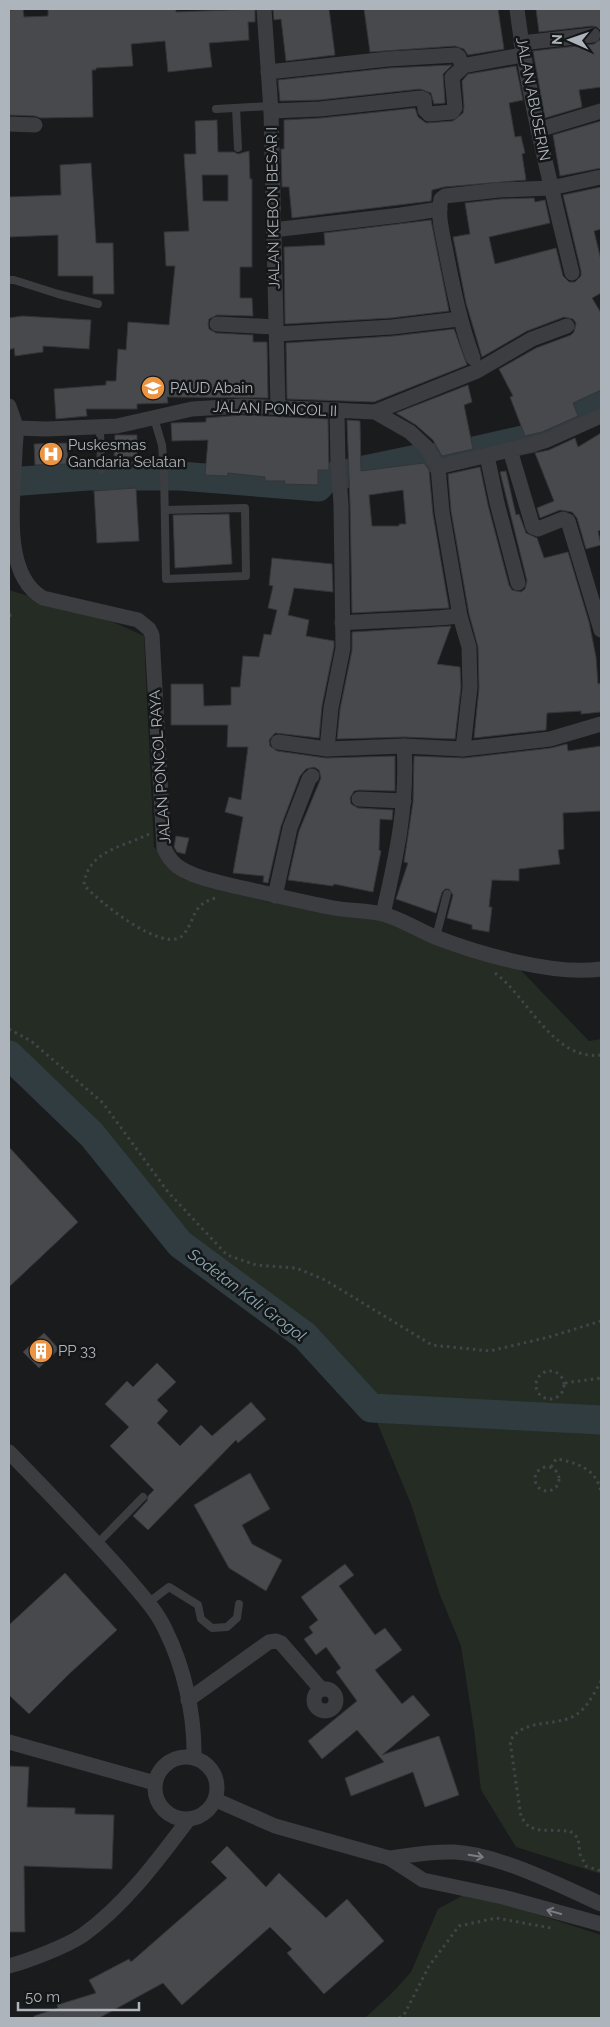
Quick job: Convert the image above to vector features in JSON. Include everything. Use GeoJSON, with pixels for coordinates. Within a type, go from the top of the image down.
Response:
{"type":"FeatureCollection","features":[{"type":"Feature","properties":{"kind":"street","name":"JALAN KEBON BESAR I"},"geometry":{"type":"LineString","coordinates":[[264,9],[270,109],[278,407]]}},
{"type":"Feature","properties":{"kind":"street","name":"JALAN ABUSERIN"},"geometry":{"type":"LineString","coordinates":[[517,9],[522,49],[538,130],[572,274]]}},
{"type":"Feature","properties":{"kind":"street"},"geometry":{"type":"LineString","coordinates":[[270,109],[320,109],[422,98],[426,112],[429,114],[452,112],[455,108],[452,77],[462,66],[522,49],[593,35]]}},
{"type":"Feature","properties":{"kind":"street"},"geometry":{"type":"LineString","coordinates":[[268,72],[388,59],[456,55],[460,57],[462,66]]}},
{"type":"Feature","properties":{"kind":"street"},"geometry":{"type":"LineString","coordinates":[[538,130],[601,111]]}},
{"type":"Feature","properties":{"kind":"street"},"geometry":{"type":"LineString","coordinates":[[9,124],[35,125]]}},
{"type":"Feature","properties":{"kind":"street"},"geometry":{"type":"LineString","coordinates":[[473,358],[459,319],[442,230],[441,199],[445,196],[499,190],[551,188],[601,177]]}},
{"type":"Feature","properties":{"kind":"street"},"geometry":{"type":"LineString","coordinates":[[273,230],[440,209]]}},
{"type":"Feature","properties":{"kind":"street"},"geometry":{"type":"LineString","coordinates":[[216,324],[276,331],[392,327],[459,319]]}},
{"type":"Feature","properties":{"kind":"street"},"geometry":{"type":"LineString","coordinates":[[375,412],[478,372],[532,339],[567,326]]}},
{"type":"Feature","properties":{"kind":"street","name":"JALAN PONCOL RAYA"},"geometry":{"type":"LineString","coordinates":[[9,406],[16,428],[14,548],[21,575],[33,592],[43,598],[138,620],[149,629],[152,635],[164,848],[167,856],[176,866],[190,873],[275,896],[335,908],[382,914],[436,937],[500,957],[583,971],[601,969]]}},
{"type":"Feature","properties":{"kind":"street","name":"JALAN PONCOL II"},"geometry":{"type":"LineString","coordinates":[[16,428],[117,426],[203,407],[278,407],[375,412],[410,432],[435,461]]}},
{"type":"Feature","properties":{"kind":"street"},"geometry":{"type":"LineString","coordinates":[[326,749],[331,708],[343,648],[341,504],[337,410]]}},
{"type":"Feature","properties":{"kind":"street"},"geometry":{"type":"LineString","coordinates":[[463,749],[470,687],[469,647],[460,616],[435,461],[487,456],[545,441],[601,416]]}},
{"type":"Feature","properties":{"kind":"street"},"geometry":{"type":"LineString","coordinates":[[510,450],[533,527],[538,529],[563,519],[568,521],[601,630]]}},
{"type":"Feature","properties":{"kind":"street"},"geometry":{"type":"LineString","coordinates":[[487,456],[518,583]]}},
{"type":"Feature","properties":{"kind":"street"},"geometry":{"type":"LineString","coordinates":[[342,623],[397,619],[424,620],[460,616]]}},
{"type":"Feature","properties":{"kind":"street"},"geometry":{"type":"LineString","coordinates":[[278,742],[326,749],[404,746],[463,749],[550,739],[601,724]]}},
{"type":"Feature","properties":{"kind":"street"},"geometry":{"type":"LineString","coordinates":[[382,914],[397,854],[404,801],[404,746]]}},
{"type":"Feature","properties":{"kind":"street"},"geometry":{"type":"LineString","coordinates":[[275,896],[290,828],[309,779],[312,776]]}},
{"type":"Feature","properties":{"kind":"street"},"geometry":{"type":"LineString","coordinates":[[359,800],[404,801]]}},
{"type":"Feature","properties":{"kind":"street"},"geometry":{"type":"LineString","coordinates":[[9,1452],[97,1544],[148,1603],[164,1627],[183,1677],[195,1740],[194,1758]]}},
{"type":"Feature","properties":{"kind":"street"},"geometry":{"type":"LineString","coordinates":[[188,1700],[269,1642],[276,1641],[281,1643],[321,1689]]}},
{"type":"Feature","properties":{"kind":"street"},"geometry":{"type":"LineString","coordinates":[[9,1742],[155,1783]]}},
{"type":"Feature","properties":{"kind":"street"},"geometry":{"type":"LineString","coordinates":[[9,1966],[24,1962],[82,1936],[110,1912],[136,1885],[188,1820],[205,1814],[216,1800],[217,1782],[209,1767],[194,1758],[182,1757],[169,1762],[160,1771],[155,1783],[158,1802],[170,1816],[188,1820]]}},
{"type":"Feature","properties":{"kind":"street"},"geometry":{"type":"LineString","coordinates":[[216,1800],[275,1826],[389,1858],[423,1880],[503,1897],[601,1924]]}},
{"type":"Feature","properties":{"kind":"street"},"geometry":{"type":"LineString","coordinates":[[389,1858],[427,1853],[483,1857],[513,1866],[601,1904]]}},
{"type":"Feature","properties":{"kind":"lane"},"geometry":{"type":"LineString","coordinates":[[236,108],[238,148]]}},
{"type":"Feature","properties":{"kind":"lane"},"geometry":{"type":"LineString","coordinates":[[216,109],[270,109]]}},
{"type":"Feature","properties":{"kind":"lane"},"geometry":{"type":"LineString","coordinates":[[9,280],[98,304]]}},
{"type":"Feature","properties":{"kind":"lane"},"geometry":{"type":"LineString","coordinates":[[154,418],[162,444],[164,470],[166,579],[246,576],[245,508],[165,510]]}},
{"type":"Feature","properties":{"kind":"lane"},"geometry":{"type":"LineString","coordinates":[[100,427],[101,470]]}},
{"type":"Feature","properties":{"kind":"lane"},"geometry":{"type":"LineString","coordinates":[[436,937],[447,894]]}},
{"type":"Feature","properties":{"kind":"lane"},"geometry":{"type":"LineString","coordinates":[[97,1544],[143,1497]]}},
{"type":"Feature","properties":{"kind":"lane"},"geometry":{"type":"LineString","coordinates":[[148,1603],[169,1588],[198,1605],[201,1620],[212,1628],[227,1627],[237,1618],[239,1604]]}},
{"type":"Feature","properties":{"kind":"path"},"geometry":{"type":"LineString","coordinates":[[9,614],[14,616]]}},
{"type":"Feature","properties":{"kind":"path"},"geometry":{"type":"LineString","coordinates":[[153,831],[98,857],[85,874],[84,885],[90,892],[122,916],[154,936],[166,940],[176,940],[184,934],[193,914],[207,900],[224,899]]}},
{"type":"Feature","properties":{"kind":"path"},"geometry":{"type":"LineString","coordinates":[[491,970],[501,977],[541,1024],[560,1042],[579,1052],[594,1056],[601,1055]]}},
{"type":"Feature","properties":{"kind":"path"},"geometry":{"type":"LineString","coordinates":[[9,1029],[31,1041],[103,1103],[168,1192],[227,1255],[256,1265],[296,1268],[325,1280],[432,1344],[490,1351],[549,1337],[601,1321]]}},
{"type":"Feature","properties":{"kind":"path"},"geometry":{"type":"LineString","coordinates":[[554,1370],[561,1375],[565,1382],[564,1391],[558,1397],[550,1400],[542,1398],[537,1391],[536,1383],[539,1375],[546,1371],[554,1370]]}},
{"type":"Feature","properties":{"kind":"path"},"geometry":{"type":"LineString","coordinates":[[565,1382],[601,1378]]}},
{"type":"Feature","properties":{"kind":"path"},"geometry":{"type":"LineString","coordinates":[[551,1468],[556,1459],[572,1461],[591,1472],[596,1479],[601,1493]]}},
{"type":"Feature","properties":{"kind":"path"},"geometry":{"type":"LineString","coordinates":[[542,1468],[551,1468],[558,1473],[559,1483],[553,1490],[544,1491],[537,1486],[536,1476],[542,1468]]}},
{"type":"Feature","properties":{"kind":"path"},"geometry":{"type":"LineString","coordinates":[[596,1479],[601,1479]]}},
{"type":"Feature","properties":{"kind":"path"},"geometry":{"type":"LineString","coordinates":[[601,1681],[582,1710],[572,1717],[523,1728],[514,1734],[510,1741],[521,1817],[529,1826],[540,1830],[570,1832],[578,1838],[580,1854],[586,1866],[601,1871]]}},
{"type":"Feature","properties":{"kind":"path"},"geometry":{"type":"LineString","coordinates":[[400,2018],[404,2015],[429,1966],[459,1926],[496,1918],[554,1928]]}},
{"type":"Feature","properties":{"kind":"shaded area"},"geometry":{"type":"Polygon","coordinates":[[[9,590],[113,622],[144,636],[154,847],[183,879],[269,902],[367,914],[512,961],[589,1041],[601,1039],[601,1874],[516,1847],[481,1790],[461,1646],[440,1595],[411,1504],[371,1408],[305,1336],[180,1244],[92,1135],[9,1055],[9,590]]]}},
{"type":"Feature","properties":{"kind":"shaded area"},"geometry":{"type":"Polygon","coordinates":[[[469,1892],[601,1935],[601,2018],[365,2018],[411,1972],[438,1909],[469,1892]]]}},
{"type":"Feature","properties":{"kind":"building"},"geometry":{"type":"Polygon","coordinates":[[[23,9],[24,17],[48,16],[48,9],[176,9],[176,12],[255,9],[255,22],[248,22],[249,40],[209,43],[212,67],[168,72],[165,41],[131,44],[133,66],[96,68],[96,70],[92,70],[93,117],[41,118],[9,115],[9,10],[23,9]]]}},
{"type":"Feature","properties":{"kind":"building"},"geometry":{"type":"Polygon","coordinates":[[[273,9],[329,9],[335,55],[286,61],[281,19],[274,20],[273,9]]]}},
{"type":"Feature","properties":{"kind":"building"},"geometry":{"type":"Polygon","coordinates":[[[364,9],[498,9],[504,49],[468,55],[464,49],[455,46],[370,52],[364,9]]]}},
{"type":"Feature","properties":{"kind":"building"},"geometry":{"type":"Polygon","coordinates":[[[536,9],[601,9],[601,31],[597,27],[592,26],[539,32],[536,9]]]}},
{"type":"Feature","properties":{"kind":"building"},"geometry":{"type":"Polygon","coordinates":[[[601,39],[601,87],[579,90],[582,107],[545,118],[533,51],[594,44],[601,39]]]}},
{"type":"Feature","properties":{"kind":"building"},"geometry":{"type":"Polygon","coordinates":[[[452,65],[443,74],[445,103],[434,104],[431,93],[420,89],[319,100],[280,101],[278,80],[389,68],[452,65]]]}},
{"type":"Feature","properties":{"kind":"building"},"geometry":{"type":"Polygon","coordinates":[[[516,66],[523,100],[509,103],[515,137],[521,136],[525,153],[522,154],[526,180],[444,187],[432,190],[431,201],[292,218],[289,187],[282,187],[281,149],[284,149],[284,120],[415,108],[418,117],[426,123],[453,121],[463,113],[462,81],[468,74],[516,66]]]}},
{"type":"Feature","properties":{"kind":"building"},"geometry":{"type":"Polygon","coordinates":[[[217,120],[218,152],[234,152],[238,154],[249,151],[250,179],[252,179],[252,267],[240,267],[240,298],[252,298],[253,316],[217,315],[209,319],[208,324],[209,329],[216,333],[253,335],[253,342],[267,342],[268,398],[167,397],[168,403],[137,404],[137,409],[86,409],[87,416],[56,419],[54,389],[106,385],[106,381],[116,381],[118,349],[126,350],[128,322],[169,325],[175,266],[166,266],[164,232],[189,231],[184,154],[196,154],[195,121],[217,120]],[[202,175],[203,201],[228,201],[228,175],[202,175]]]}},
{"type":"Feature","properties":{"kind":"building"},"geometry":{"type":"Polygon","coordinates":[[[601,121],[601,168],[560,176],[553,135],[601,121]]]}},
{"type":"Feature","properties":{"kind":"building"},"geometry":{"type":"Polygon","coordinates":[[[91,163],[96,243],[113,243],[114,294],[93,294],[93,276],[58,276],[58,235],[9,237],[9,197],[61,195],[60,165],[91,163]]]}},
{"type":"Feature","properties":{"kind":"building"},"geometry":{"type":"Polygon","coordinates":[[[601,187],[601,229],[594,231],[601,260],[601,293],[592,298],[601,313],[601,390],[573,403],[578,416],[542,432],[525,436],[510,397],[513,396],[499,369],[536,348],[571,335],[574,332],[576,323],[573,319],[564,317],[527,331],[482,357],[466,303],[453,237],[470,234],[465,203],[500,199],[534,198],[535,202],[545,200],[550,223],[489,237],[495,264],[556,248],[563,276],[569,282],[575,282],[581,276],[581,271],[563,195],[601,187]]]}},
{"type":"Feature","properties":{"kind":"building"},"geometry":{"type":"Polygon","coordinates":[[[431,220],[449,311],[391,318],[285,324],[284,247],[325,245],[324,233],[431,220]]]}},
{"type":"Feature","properties":{"kind":"building"},"geometry":{"type":"Polygon","coordinates":[[[22,316],[91,320],[89,349],[43,346],[43,352],[15,356],[14,348],[9,350],[9,318],[22,316]]]}},
{"type":"Feature","properties":{"kind":"building"},"geometry":{"type":"Polygon","coordinates":[[[454,329],[467,365],[374,402],[287,399],[286,343],[393,336],[454,329]]]}},
{"type":"Feature","properties":{"kind":"building"},"geometry":{"type":"Polygon","coordinates":[[[468,385],[472,402],[464,405],[473,449],[442,456],[433,440],[416,425],[396,413],[468,385]]]}},
{"type":"Feature","properties":{"kind":"building"},"geometry":{"type":"Polygon","coordinates":[[[242,415],[328,419],[329,470],[318,470],[318,485],[284,484],[285,481],[265,481],[265,477],[228,473],[227,476],[205,475],[208,440],[172,441],[171,423],[206,422],[206,418],[242,415]]]}},
{"type":"Feature","properties":{"kind":"building"},"geometry":{"type":"Polygon","coordinates":[[[347,420],[360,421],[361,471],[424,463],[429,470],[433,514],[449,608],[352,613],[347,420]],[[403,490],[369,495],[372,526],[399,526],[399,524],[406,524],[403,490]]]}},
{"type":"Feature","properties":{"kind":"building"},"geometry":{"type":"Polygon","coordinates":[[[601,433],[601,530],[598,531],[601,545],[586,549],[577,518],[572,512],[560,510],[540,518],[537,508],[554,501],[535,453],[549,450],[575,438],[578,447],[601,433]]]}},
{"type":"Feature","properties":{"kind":"building"},"geometry":{"type":"Polygon","coordinates":[[[115,435],[137,435],[137,457],[114,456],[115,435]]]}},
{"type":"Feature","properties":{"kind":"building","name":"Puskesmas Gandaria Selatan"},"geometry":{"type":"Polygon","coordinates":[[[67,443],[68,464],[35,465],[34,444],[67,443]]]}},
{"type":"Feature","properties":{"kind":"building"},"geometry":{"type":"Polygon","coordinates":[[[480,467],[488,505],[509,585],[512,590],[521,592],[525,589],[527,581],[500,472],[506,471],[516,515],[519,514],[526,533],[537,538],[544,558],[568,552],[589,622],[596,657],[598,684],[601,683],[601,712],[581,714],[581,711],[547,713],[546,730],[474,738],[479,688],[478,647],[469,614],[451,511],[448,474],[480,467]]]}},
{"type":"Feature","properties":{"kind":"building"},"geometry":{"type":"Polygon","coordinates":[[[136,488],[139,541],[97,543],[94,491],[136,488]]]}},
{"type":"Feature","properties":{"kind":"building"},"geometry":{"type":"Polygon","coordinates":[[[229,514],[232,564],[175,568],[173,515],[229,514]]]}},
{"type":"Feature","properties":{"kind":"building"},"geometry":{"type":"Polygon","coordinates":[[[272,558],[332,564],[333,592],[294,588],[288,615],[309,620],[306,636],[334,641],[334,647],[322,706],[319,738],[275,733],[269,740],[270,746],[277,751],[326,758],[395,756],[395,791],[359,790],[354,791],[350,798],[351,804],[358,808],[393,810],[392,820],[380,819],[379,850],[381,851],[373,892],[334,884],[333,886],[288,880],[299,831],[321,778],[319,770],[314,767],[306,769],[300,776],[281,826],[268,883],[263,882],[264,876],[233,873],[243,817],[225,812],[229,797],[241,800],[248,747],[227,747],[228,725],[171,725],[171,684],[203,684],[204,706],[231,705],[231,687],[240,687],[243,656],[259,657],[264,634],[271,635],[277,610],[268,608],[273,586],[269,585],[272,558]]]}},
{"type":"Feature","properties":{"kind":"building"},"geometry":{"type":"Polygon","coordinates":[[[451,626],[437,664],[460,667],[461,687],[455,739],[404,737],[337,739],[340,709],[352,650],[352,632],[451,626]]]}},
{"type":"Feature","properties":{"kind":"building"},"geometry":{"type":"Polygon","coordinates":[[[567,744],[568,751],[601,746],[601,811],[563,813],[564,849],[558,850],[560,864],[519,869],[519,881],[492,880],[489,907],[492,907],[489,932],[472,929],[472,925],[447,918],[453,895],[449,889],[445,889],[442,892],[436,913],[396,899],[408,863],[404,862],[413,802],[414,756],[464,758],[551,748],[567,744]]]}},
{"type":"Feature","properties":{"kind":"building"},"geometry":{"type":"Polygon","coordinates":[[[176,836],[189,838],[185,854],[177,852],[174,847],[176,836]]]}},
{"type":"Feature","properties":{"kind":"building"},"geometry":{"type":"Polygon","coordinates":[[[9,1147],[78,1222],[9,1287],[9,1147]]]}},
{"type":"Feature","properties":{"kind":"building","name":"PP 33"},"geometry":{"type":"Polygon","coordinates":[[[44,1333],[59,1349],[39,1368],[23,1352],[44,1333]]]}},
{"type":"Feature","properties":{"kind":"building"},"geometry":{"type":"Polygon","coordinates":[[[157,1363],[176,1382],[157,1400],[168,1411],[157,1423],[180,1446],[201,1425],[212,1436],[251,1402],[266,1419],[238,1443],[236,1440],[148,1530],[133,1516],[154,1490],[110,1446],[129,1427],[105,1404],[127,1381],[133,1387],[157,1363]]]}},
{"type":"Feature","properties":{"kind":"building"},"geometry":{"type":"Polygon","coordinates":[[[250,1473],[270,1509],[242,1525],[252,1544],[282,1560],[266,1591],[229,1568],[194,1505],[250,1473]]]}},
{"type":"Feature","properties":{"kind":"building"},"geometry":{"type":"Polygon","coordinates":[[[345,1564],[354,1575],[339,1586],[375,1635],[385,1628],[402,1650],[375,1670],[402,1704],[413,1695],[430,1715],[382,1755],[439,1736],[459,1795],[425,1807],[413,1772],[351,1796],[345,1778],[384,1762],[357,1730],[322,1759],[308,1741],[357,1701],[336,1672],[341,1668],[326,1647],[316,1655],[304,1639],[313,1633],[309,1627],[318,1620],[301,1597],[345,1564]]]}},
{"type":"Feature","properties":{"kind":"building"},"geometry":{"type":"Polygon","coordinates":[[[65,1573],[117,1630],[29,1714],[9,1695],[9,1625],[65,1573]]]}},
{"type":"Feature","properties":{"kind":"building"},"geometry":{"type":"Polygon","coordinates":[[[9,1766],[29,1767],[27,1807],[75,1808],[75,1814],[114,1815],[112,1869],[24,1866],[25,1932],[9,1932],[9,1766]]]}},
{"type":"Feature","properties":{"kind":"building"},"geometry":{"type":"Polygon","coordinates":[[[227,1846],[266,1887],[279,1873],[326,1918],[347,1899],[384,1941],[324,1994],[287,1953],[292,1949],[270,1927],[182,2005],[163,1983],[99,2018],[34,2018],[34,2016],[58,2008],[57,2005],[96,1993],[89,1980],[129,1959],[131,1962],[227,1878],[211,1862],[227,1846]]]}},
{"type":"Feature","properties":{"kind":"waterway"},"geometry":{"type":"LineString","coordinates":[[9,482],[88,476],[180,476],[318,487],[326,478],[422,458],[448,457],[532,438],[601,405]]}},
{"type":"Feature","properties":{"kind":"waterway","name":"Sodetan Kali Grogol"},"geometry":{"type":"LineString","coordinates":[[9,1055],[92,1135],[180,1244],[305,1336],[371,1408],[601,1420]]}},
{"type":"Feature","properties":{"kind":"place","name":"PAUD Abain"},"geometry":{"type":"Point","coordinates":[153,388]}},
{"type":"Feature","properties":{"kind":"place","name":"Puskesmas Gandaria Selatan"},"geometry":{"type":"Point","coordinates":[51,454]}},
{"type":"Feature","properties":{"kind":"place","name":"PP 33"},"geometry":{"type":"Point","coordinates":[41,1351]}}]}
